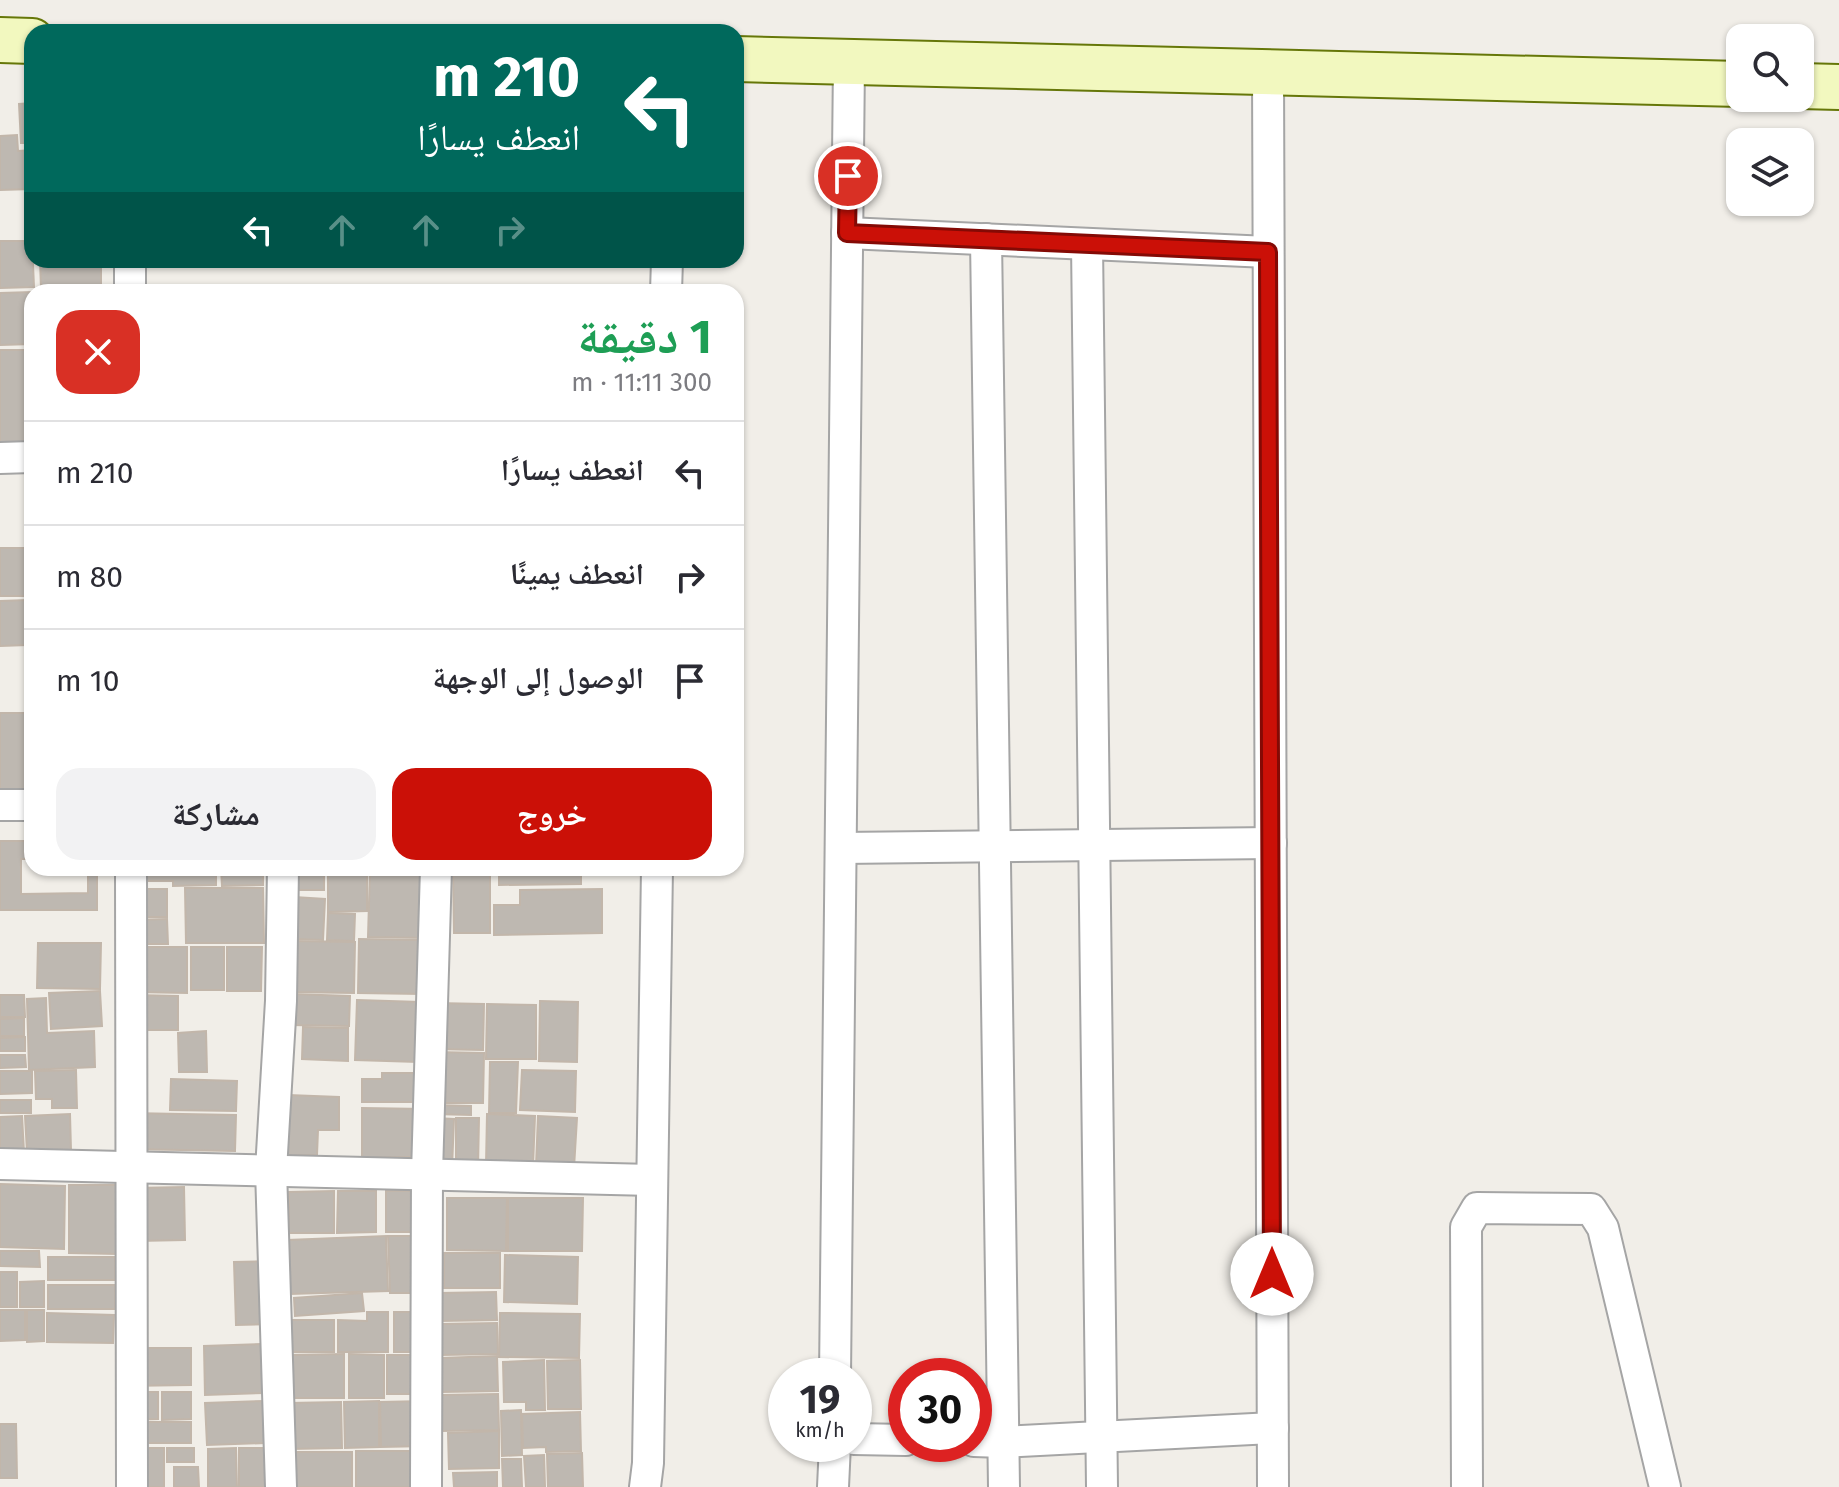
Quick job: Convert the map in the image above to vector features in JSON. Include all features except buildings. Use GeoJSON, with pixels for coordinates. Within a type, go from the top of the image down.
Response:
{"type":"FeatureCollection","features":[{"type":"Feature","properties":{"kind":"street"},"geometry":{"type":"LineString","coordinates":[[0,40],[24,41]]}},
{"type":"Feature","properties":{"kind":"street"},"geometry":{"type":"LineString","coordinates":[[744,59],[1726,84]]}},
{"type":"Feature","properties":{"kind":"street"},"geometry":{"type":"LineString","coordinates":[[835,1358],[849,62]]}},
{"type":"Feature","properties":{"kind":"street"},"geometry":{"type":"LineString","coordinates":[[1268,72],[1273,1487]]}},
{"type":"Feature","properties":{"kind":"street"},"geometry":{"type":"LineString","coordinates":[[1814,86],[1839,87]]}},
{"type":"Feature","properties":{"kind":"street"},"geometry":{"type":"LineString","coordinates":[[847,233],[1268,252]]}},
{"type":"Feature","properties":{"kind":"street"},"geometry":{"type":"LineString","coordinates":[[986,239],[995,846],[990,1358]]}},
{"type":"Feature","properties":{"kind":"street"},"geometry":{"type":"LineString","coordinates":[[1087,244],[1102,1487]]}},
{"type":"Feature","properties":{"kind":"street"},"geometry":{"type":"LineString","coordinates":[[0,458],[24,457]]}},
{"type":"Feature","properties":{"kind":"street"},"geometry":{"type":"LineString","coordinates":[[0,805],[24,805]]}},
{"type":"Feature","properties":{"kind":"street"},"geometry":{"type":"LineString","coordinates":[[841,848],[1271,843]]}},
{"type":"Feature","properties":{"kind":"street"},"geometry":{"type":"LineString","coordinates":[[131,876],[132,1487]]}},
{"type":"Feature","properties":{"kind":"street"},"geometry":{"type":"LineString","coordinates":[[281,1487],[271,1170],[281,1001],[283,876]]}},
{"type":"Feature","properties":{"kind":"street"},"geometry":{"type":"LineString","coordinates":[[426,1487],[427,1174],[436,876]]}},
{"type":"Feature","properties":{"kind":"street"},"geometry":{"type":"LineString","coordinates":[[645,1487],[649,1447],[657,876]]}},
{"type":"Feature","properties":{"kind":"street"},"geometry":{"type":"LineString","coordinates":[[0,1164],[652,1180]]}},
{"type":"Feature","properties":{"kind":"street"},"geometry":{"type":"LineString","coordinates":[[1467,1487],[1466,1227],[1477,1208],[1591,1209],[1603,1228],[1665,1487]]}},
{"type":"Feature","properties":{"kind":"street"},"geometry":{"type":"LineString","coordinates":[[992,1441],[1273,1428]]}},
{"type":"Feature","properties":{"kind":"street"},"geometry":{"type":"LineString","coordinates":[[992,1450],[1004,1487]]}},
{"type":"Feature","properties":{"kind":"street"},"geometry":{"type":"LineString","coordinates":[[833,1487],[834,1462]]}},
{"type":"Feature","properties":{"kind":"route"},"geometry":{"type":"LineString","coordinates":[[848,176],[847,233],[1268,252],[1272,1274]]}}]}
